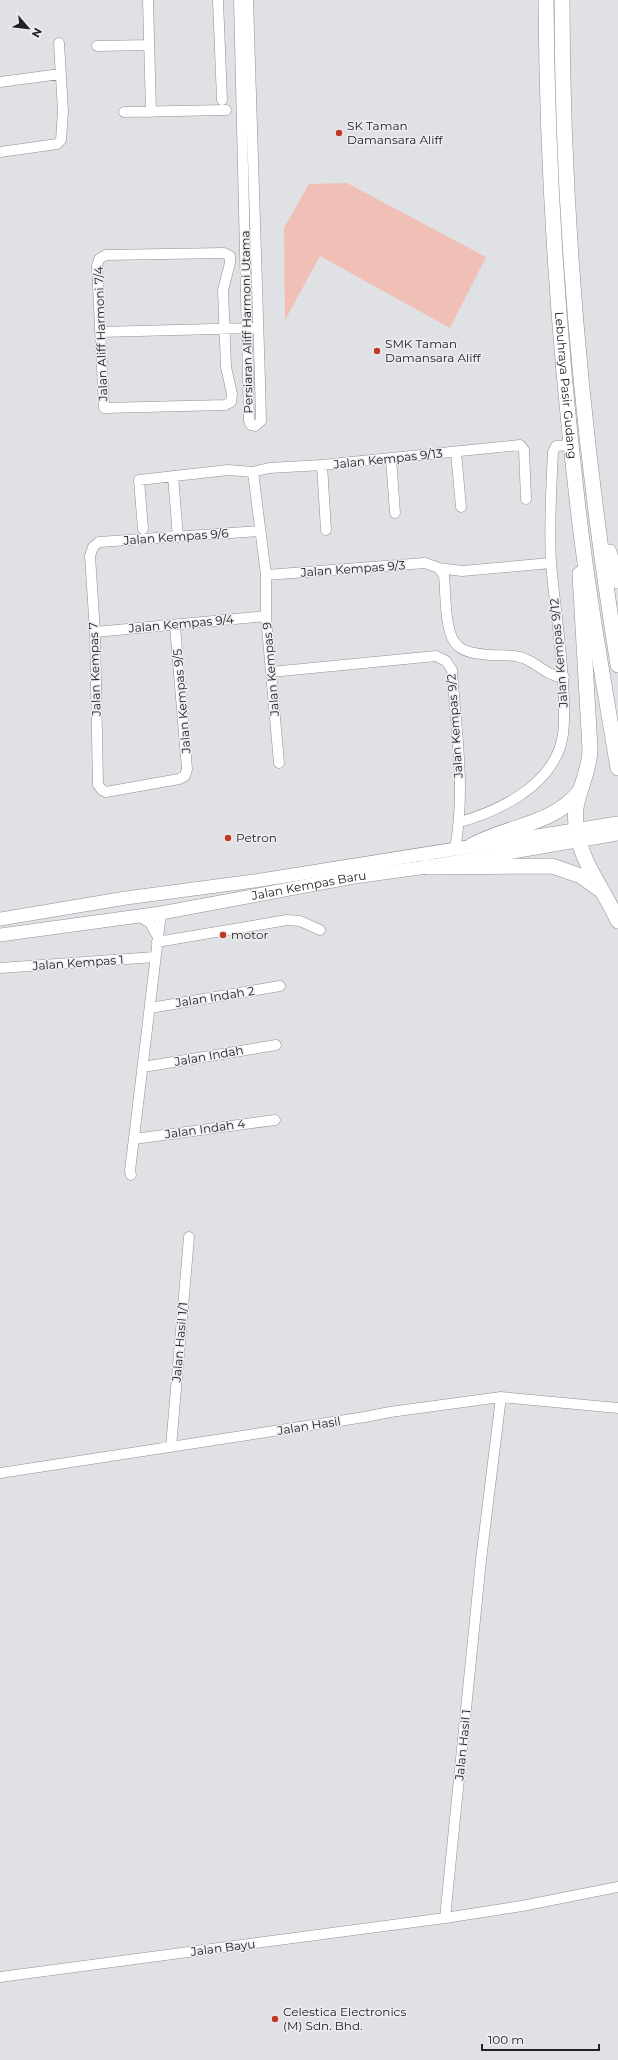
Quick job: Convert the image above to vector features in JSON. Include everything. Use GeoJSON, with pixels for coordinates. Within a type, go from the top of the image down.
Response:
{"type":"FeatureCollection","features":[{"type":"Feature","properties":{"kind":"highway","name":"Lebuhraya Pasir Gudang"},"geometry":{"type":"LineString","coordinates":[[546,0],[550,151],[571,445],[577,501],[618,768]]}},
{"type":"Feature","properties":{"kind":"highway","name":"Lebuhraya Pasir Gudang"},"geometry":{"type":"LineString","coordinates":[[562,0],[569,245],[595,505],[618,665]]}},
{"type":"Feature","properties":{"kind":"highway"},"geometry":{"type":"LineString","coordinates":[[577,501],[581,614],[590,749],[590,761],[576,808],[578,834],[587,865],[607,896],[618,921]]}},
{"type":"Feature","properties":{"kind":"highway"},"geometry":{"type":"LineString","coordinates":[[595,505],[618,582]]}},
{"type":"Feature","properties":{"kind":"highway"},"geometry":{"type":"LineString","coordinates":[[471,846],[483,839],[552,814],[571,802],[580,791]]}},
{"type":"Feature","properties":{"kind":"highway"},"geometry":{"type":"LineString","coordinates":[[427,867],[507,865],[552,866],[581,876],[607,896]]}},
{"type":"Feature","properties":{"kind":"main road","name":"Jalan Kempas Baru"},"geometry":{"type":"LineString","coordinates":[[598,832],[618,823]]}},
{"type":"Feature","properties":{"kind":"main road","name":"Jalan Kempas Baru"},"geometry":{"type":"LineString","coordinates":[[0,919],[471,846],[598,832],[618,834]]}},
{"type":"Feature","properties":{"kind":"main road","name":"Jalan Kempas Baru"},"geometry":{"type":"LineString","coordinates":[[0,935],[161,914],[354,877],[427,867],[578,834]]}},
{"type":"Feature","properties":{"kind":"main road"},"geometry":{"type":"LineString","coordinates":[[87,905],[105,906],[143,902],[154,906],[161,914]]}},
{"type":"Feature","properties":{"kind":"street"},"geometry":{"type":"LineString","coordinates":[[148,0],[148,45],[151,112]]}},
{"type":"Feature","properties":{"kind":"street"},"geometry":{"type":"LineString","coordinates":[[218,0],[222,100]]}},
{"type":"Feature","properties":{"kind":"street","name":"Persiaran Aliff Harmoni Utama"},"geometry":{"type":"LineString","coordinates":[[239,0],[249,421],[251,425],[256,426],[261,421],[248,0]]}},
{"type":"Feature","properties":{"kind":"street"},"geometry":{"type":"LineString","coordinates":[[0,152],[57,144],[61,140],[63,110],[59,43]]}},
{"type":"Feature","properties":{"kind":"street"},"geometry":{"type":"LineString","coordinates":[[97,46],[148,45]]}},
{"type":"Feature","properties":{"kind":"street"},"geometry":{"type":"LineString","coordinates":[[0,82],[60,74]]}},
{"type":"Feature","properties":{"kind":"street"},"geometry":{"type":"LineString","coordinates":[[124,112],[226,110]]}},
{"type":"Feature","properties":{"kind":"street","name":"Jalan Aliff Harmoni 7/4"},"geometry":{"type":"LineString","coordinates":[[224,253],[230,256],[230,263],[223,290],[226,367],[232,394],[231,402],[224,405],[104,408],[100,332],[97,266],[99,259],[106,256],[224,253]]}},
{"type":"Feature","properties":{"kind":"street"},"geometry":{"type":"LineString","coordinates":[[100,332],[258,328]]}},
{"type":"Feature","properties":{"kind":"street","name":"Jalan Kempas 9/13"},"geometry":{"type":"LineString","coordinates":[[143,529],[139,480],[228,470],[253,472],[269,468],[322,465],[520,445],[523,447],[526,499]]}},
{"type":"Feature","properties":{"kind":"street","name":"Jalan Kempas 9/12"},"geometry":{"type":"LineString","coordinates":[[460,822],[474,818],[520,796],[537,783],[552,763],[559,749],[562,735],[564,677],[551,563],[550,534],[553,452],[556,446],[571,445]]}},
{"type":"Feature","properties":{"kind":"street"},"geometry":{"type":"LineString","coordinates":[[456,452],[461,507]]}},
{"type":"Feature","properties":{"kind":"street"},"geometry":{"type":"LineString","coordinates":[[391,458],[395,513]]}},
{"type":"Feature","properties":{"kind":"street"},"geometry":{"type":"LineString","coordinates":[[322,465],[326,530]]}},
{"type":"Feature","properties":{"kind":"street","name":"Jalan Kempas 9"},"geometry":{"type":"LineString","coordinates":[[253,472],[266,575],[266,616],[279,763]]}},
{"type":"Feature","properties":{"kind":"street"},"geometry":{"type":"LineString","coordinates":[[173,476],[178,537]]}},
{"type":"Feature","properties":{"kind":"street","name":"Jalan Kempas 9/6"},"geometry":{"type":"LineString","coordinates":[[93,547],[99,542],[260,531]]}},
{"type":"Feature","properties":{"kind":"street","name":"Jalan Kempas 7"},"geometry":{"type":"LineString","coordinates":[[93,547],[90,556],[95,632],[98,785],[102,790]]}},
{"type":"Feature","properties":{"kind":"street","name":"Jalan Kempas 9/3"},"geometry":{"type":"LineString","coordinates":[[266,575],[425,563],[439,568],[462,571],[551,563]]}},
{"type":"Feature","properties":{"kind":"street"},"geometry":{"type":"LineString","coordinates":[[439,568],[444,576],[449,631],[453,641],[458,647],[475,653],[523,658],[555,677],[564,677]]}},
{"type":"Feature","properties":{"kind":"street","name":"Jalan Kempas 9/4"},"geometry":{"type":"LineString","coordinates":[[95,632],[176,626],[266,616]]}},
{"type":"Feature","properties":{"kind":"street","name":"Jalan Kempas 9/5"},"geometry":{"type":"LineString","coordinates":[[102,790],[106,792],[143,784],[179,779],[185,776],[188,769],[176,626]]}},
{"type":"Feature","properties":{"kind":"street","name":"Jalan Kempas 9/2"},"geometry":{"type":"LineString","coordinates":[[271,672],[436,656],[446,661],[452,670],[460,800],[460,822],[456,849]]}},
{"type":"Feature","properties":{"kind":"street"},"geometry":{"type":"LineString","coordinates":[[131,1175],[130,1171],[161,914]]}},
{"type":"Feature","properties":{"kind":"street"},"geometry":{"type":"LineString","coordinates":[[138,916],[150,923],[158,939]]}},
{"type":"Feature","properties":{"kind":"street"},"geometry":{"type":"LineString","coordinates":[[158,939],[287,920],[300,921],[320,930]]}},
{"type":"Feature","properties":{"kind":"street","name":"Jalan Kempas 1"},"geometry":{"type":"LineString","coordinates":[[0,968],[156,957]]}},
{"type":"Feature","properties":{"kind":"street","name":"Jalan Indah 2"},"geometry":{"type":"LineString","coordinates":[[150,1008],[280,986]]}},
{"type":"Feature","properties":{"kind":"street","name":"Jalan Indah"},"geometry":{"type":"LineString","coordinates":[[142,1067],[276,1044]]}},
{"type":"Feature","properties":{"kind":"street","name":"Jalan Indah 4"},"geometry":{"type":"LineString","coordinates":[[134,1139],[275,1120]]}},
{"type":"Feature","properties":{"kind":"street","name":"Jalan Hasil 1/1"},"geometry":{"type":"LineString","coordinates":[[171,1447],[189,1238]]}},
{"type":"Feature","properties":{"kind":"street","name":"Jalan Hasil"},"geometry":{"type":"LineString","coordinates":[[0,1473],[390,1412],[501,1397],[618,1408]]}},
{"type":"Feature","properties":{"kind":"street","name":"Jalan Hasil 1"},"geometry":{"type":"LineString","coordinates":[[445,1918],[481,1560],[501,1397]]}},
{"type":"Feature","properties":{"kind":"street"},"geometry":{"type":"LineString","coordinates":[[445,1918],[522,1906],[618,1887]]}},
{"type":"Feature","properties":{"kind":"street","name":"Jalan Bayu"},"geometry":{"type":"LineString","coordinates":[[0,1977],[445,1918]]}},
{"type":"Feature","properties":{"kind":"shaded area"},"geometry":{"type":"Polygon","coordinates":[[[347,183],[486,257],[450,328],[320,256],[285,320],[284,228],[309,184],[347,183]]]}},
{"type":"Feature","properties":{"kind":"place","name":"SK Taman Damansara Aliff"},"geometry":{"type":"Point","coordinates":[339,133]}},
{"type":"Feature","properties":{"kind":"place","name":"SMK Taman Damansara Aliff"},"geometry":{"type":"Point","coordinates":[377,351]}},
{"type":"Feature","properties":{"kind":"place","name":"Petron"},"geometry":{"type":"Point","coordinates":[228,838]}},
{"type":"Feature","properties":{"kind":"place","name":"motor"},"geometry":{"type":"Point","coordinates":[223,935]}},
{"type":"Feature","properties":{"kind":"place","name":"Celestica Electronics (M) Sdn. Bhd."},"geometry":{"type":"Point","coordinates":[275,2019]}}]}
